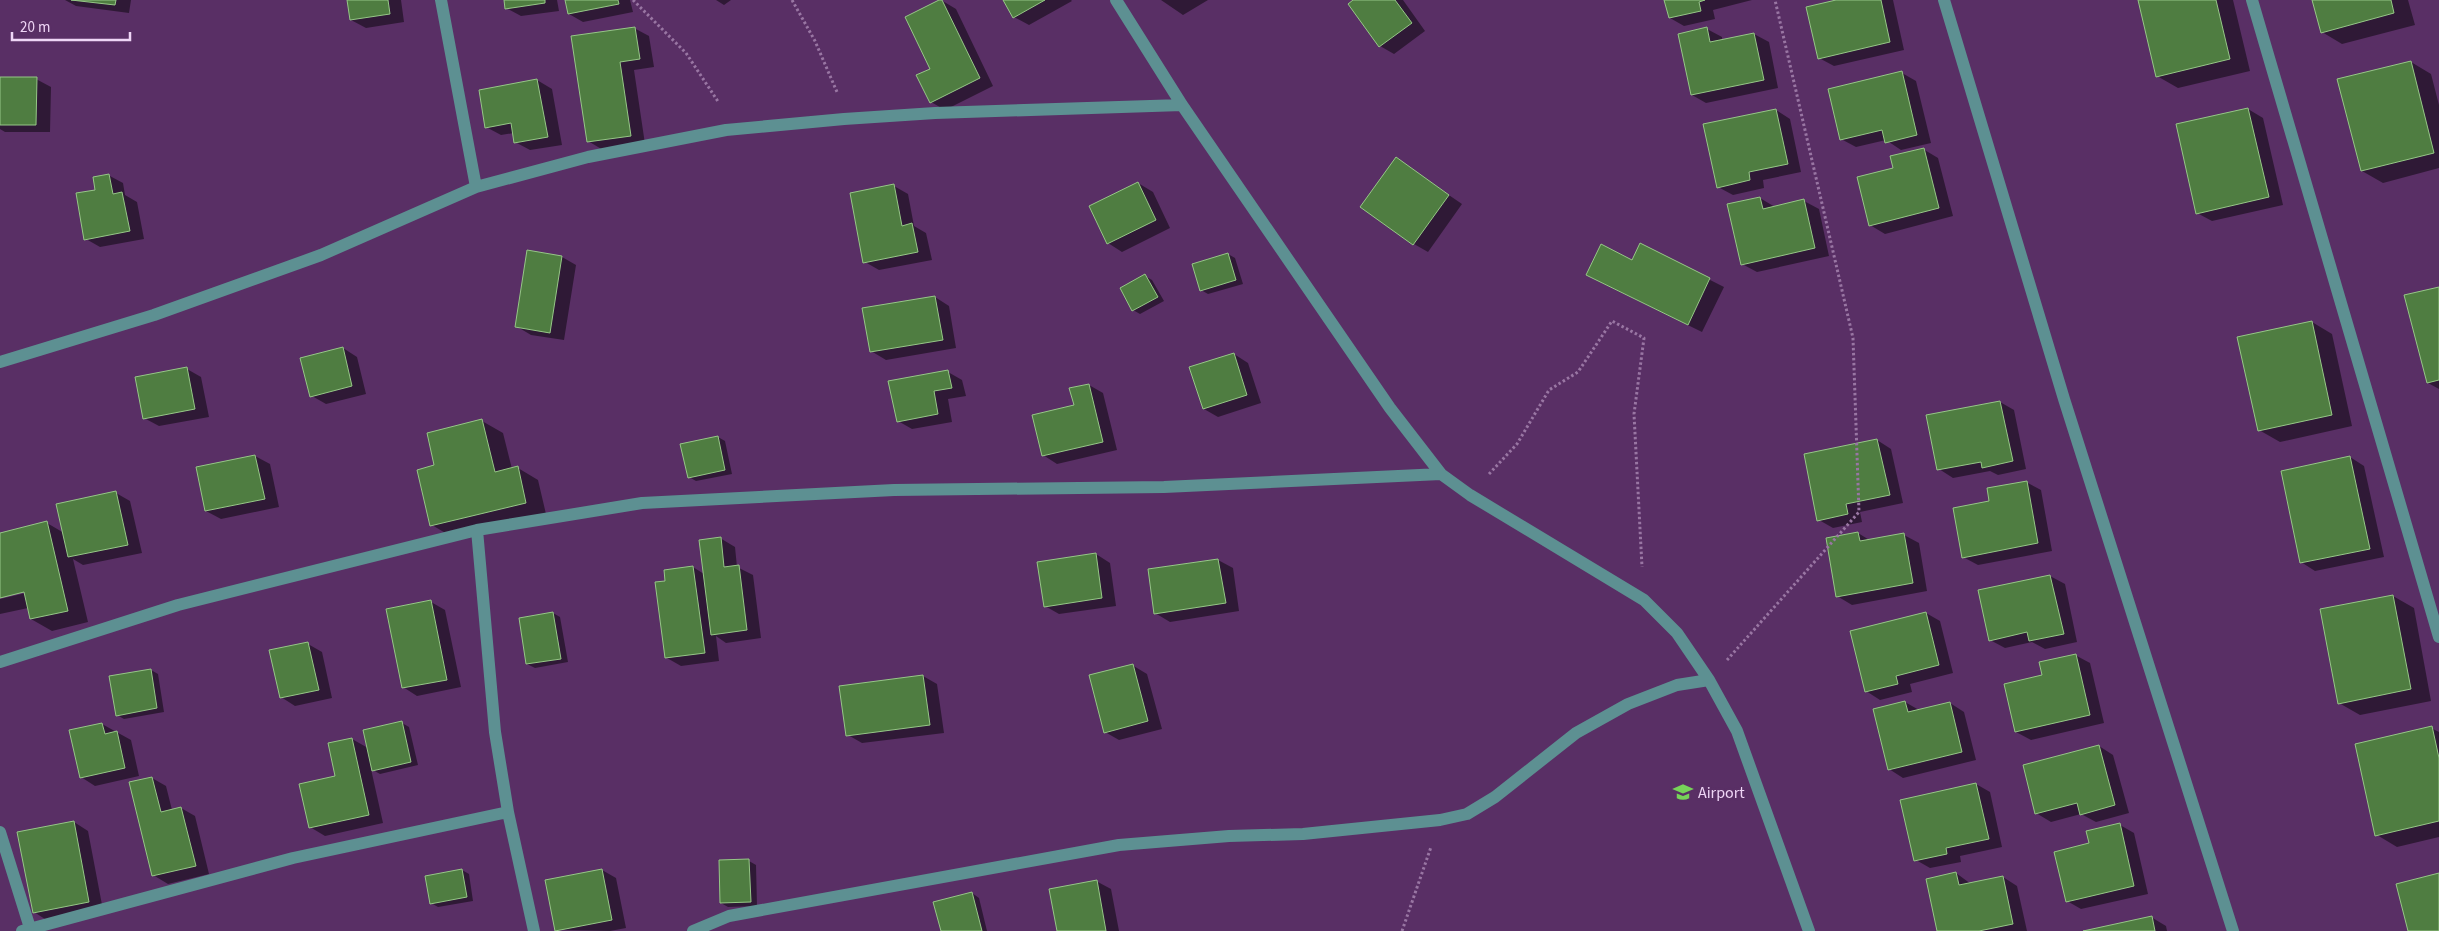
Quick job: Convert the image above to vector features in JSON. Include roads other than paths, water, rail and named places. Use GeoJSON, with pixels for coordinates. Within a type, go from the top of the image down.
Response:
{"type":"FeatureCollection","features":[{"type":"Feature","properties":{"kind":"street"},"geometry":{"type":"LineString","coordinates":[[441,0],[476,187]]}},
{"type":"Feature","properties":{"kind":"street"},"geometry":{"type":"LineString","coordinates":[[1116,0],[1182,105],[1390,408],[1442,474],[1470,495],[1644,600],[1677,633],[1709,680],[1738,731],[1809,931]]}},
{"type":"Feature","properties":{"kind":"street"},"geometry":{"type":"LineString","coordinates":[[1944,0],[2064,399],[2233,931]]}},
{"type":"Feature","properties":{"kind":"street"},"geometry":{"type":"LineString","coordinates":[[2252,0],[2439,637]]}},
{"type":"Feature","properties":{"kind":"street"},"geometry":{"type":"LineString","coordinates":[[0,362],[154,315],[321,255],[476,187],[588,157],[726,130],[844,119],[936,113],[1182,105]]}},
{"type":"Feature","properties":{"kind":"street"},"geometry":{"type":"LineString","coordinates":[[0,662],[178,605],[477,530],[642,502],[894,490],[1164,487],[1442,474]]}},
{"type":"Feature","properties":{"kind":"street"},"geometry":{"type":"LineString","coordinates":[[477,530],[495,732],[508,812],[534,931]]}},
{"type":"Feature","properties":{"kind":"street"},"geometry":{"type":"LineString","coordinates":[[693,931],[729,916],[1119,844],[1229,836],[1303,834],[1440,820],[1467,814],[1495,797],[1576,733],[1628,704],[1677,685],[1709,680]]}},
{"type":"Feature","properties":{"kind":"street"},"geometry":{"type":"LineString","coordinates":[[0,832],[26,930],[293,858],[508,812]]}},
{"type":"Feature","properties":{"kind":"place","name":"Airport"},"geometry":{"type":"Point","coordinates":[1683,792]}}]}
